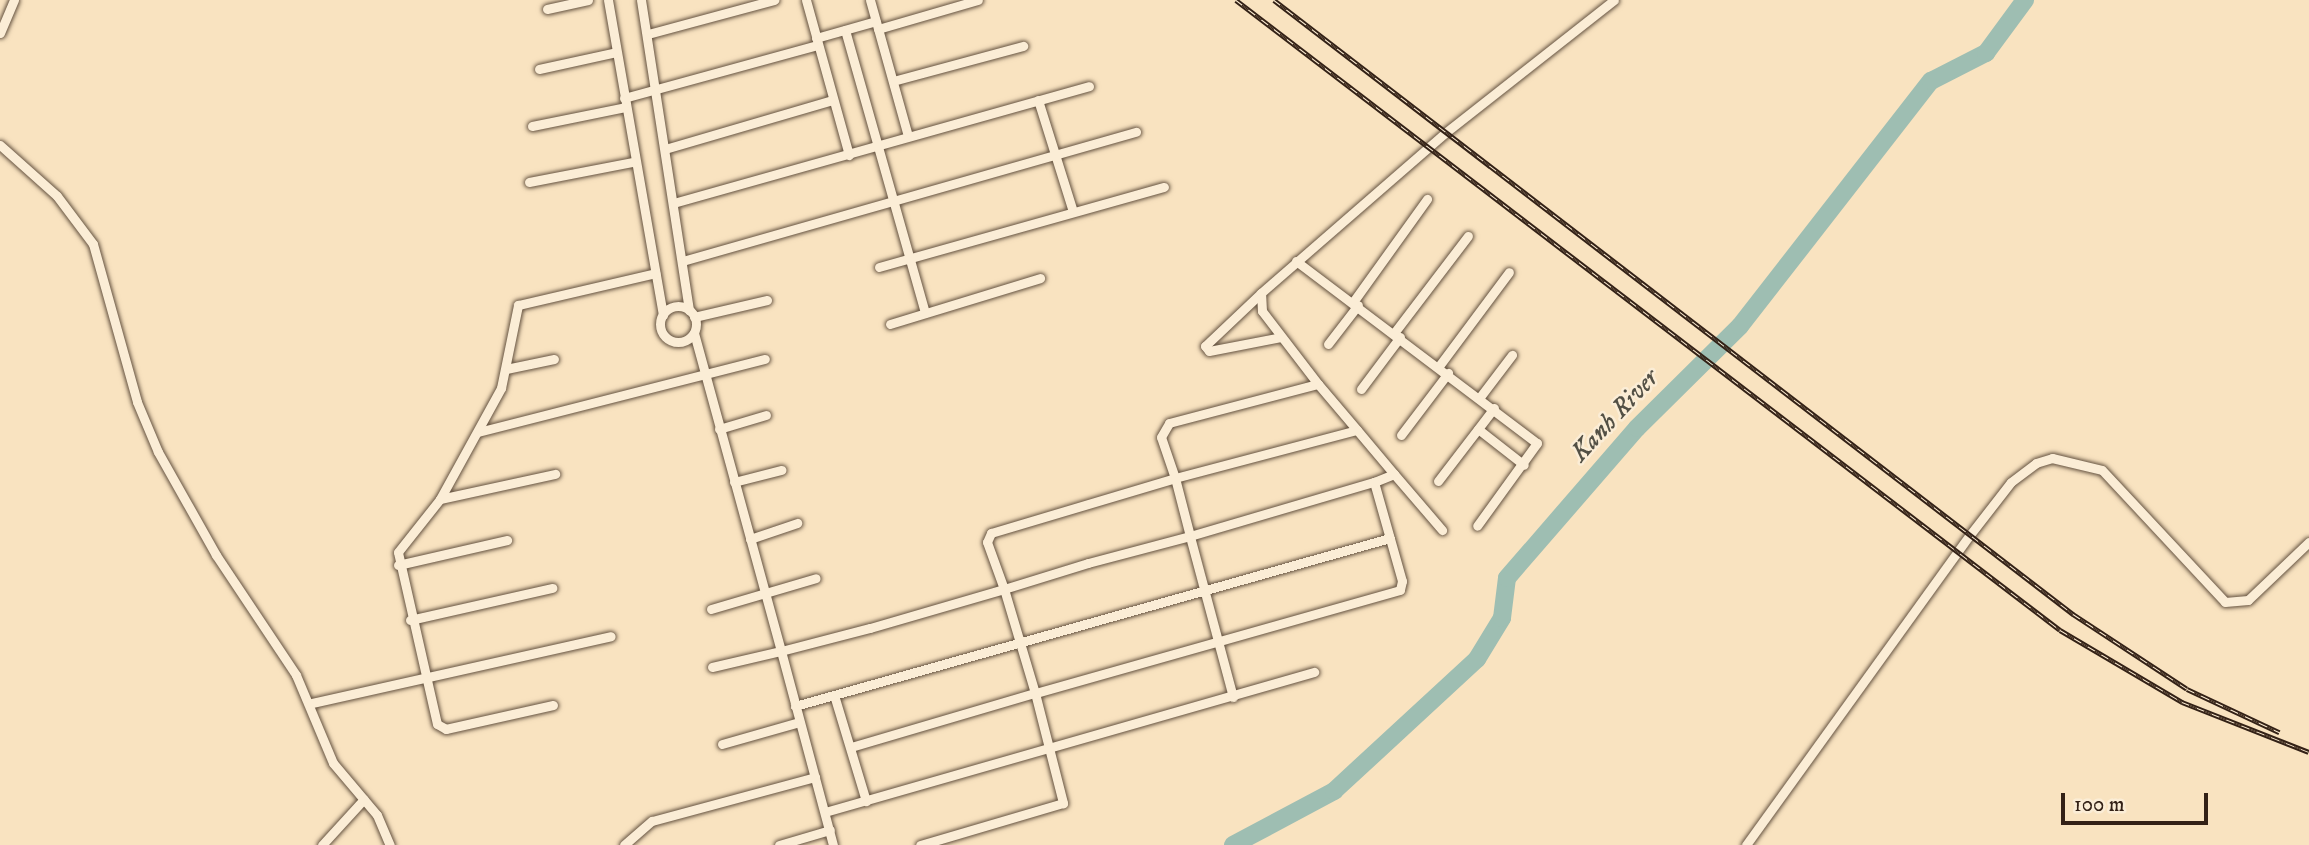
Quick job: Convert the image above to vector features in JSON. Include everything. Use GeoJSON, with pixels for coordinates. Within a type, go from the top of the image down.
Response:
{"type":"FeatureCollection","features":[{"type":"Feature","properties":{"kind":"street"},"geometry":{"type":"LineString","coordinates":[[0,33],[14,0]]}},
{"type":"Feature","properties":{"kind":"street"},"geometry":{"type":"LineString","coordinates":[[547,9],[588,0]]}},
{"type":"Feature","properties":{"kind":"street"},"geometry":{"type":"LineString","coordinates":[[608,0],[633,162],[663,315],[661,327],[672,341],[694,333]]}},
{"type":"Feature","properties":{"kind":"street"},"geometry":{"type":"LineString","coordinates":[[641,0],[655,93],[677,202],[694,333],[833,845]]}},
{"type":"Feature","properties":{"kind":"street"},"geometry":{"type":"LineString","coordinates":[[648,34],[774,0]]}},
{"type":"Feature","properties":{"kind":"street"},"geometry":{"type":"LineString","coordinates":[[806,0],[849,155]]}},
{"type":"Feature","properties":{"kind":"street"},"geometry":{"type":"LineString","coordinates":[[870,0],[908,136]]}},
{"type":"Feature","properties":{"kind":"street"},"geometry":{"type":"LineString","coordinates":[[532,126],[655,93],[817,42],[845,30],[877,25],[978,0]]}},
{"type":"Feature","properties":{"kind":"street"},"geometry":{"type":"LineString","coordinates":[[1281,337],[1209,351],[1205,346],[1296,261],[1614,0]]}},
{"type":"Feature","properties":{"kind":"street"},"geometry":{"type":"LineString","coordinates":[[845,30],[925,313]]}},
{"type":"Feature","properties":{"kind":"street"},"geometry":{"type":"LineString","coordinates":[[893,81],[1023,46]]}},
{"type":"Feature","properties":{"kind":"street"},"geometry":{"type":"LineString","coordinates":[[539,69],[616,52]]}},
{"type":"Feature","properties":{"kind":"street"},"geometry":{"type":"LineString","coordinates":[[677,202],[1089,86]]}},
{"type":"Feature","properties":{"kind":"street"},"geometry":{"type":"LineString","coordinates":[[665,149],[833,100]]}},
{"type":"Feature","properties":{"kind":"street"},"geometry":{"type":"LineString","coordinates":[[1038,100],[1073,212]]}},
{"type":"Feature","properties":{"kind":"street"},"geometry":{"type":"LineString","coordinates":[[686,260],[1136,132]]}},
{"type":"Feature","properties":{"kind":"street"},"geometry":{"type":"LineString","coordinates":[[0,145],[57,196],[93,244],[130,378],[158,452],[312,703],[333,763],[364,799],[390,845]]}},
{"type":"Feature","properties":{"kind":"street"},"geometry":{"type":"LineString","coordinates":[[529,182],[633,162]]}},
{"type":"Feature","properties":{"kind":"street"},"geometry":{"type":"LineString","coordinates":[[879,267],[1164,187]]}},
{"type":"Feature","properties":{"kind":"street"},"geometry":{"type":"LineString","coordinates":[[1328,344],[1427,199]]}},
{"type":"Feature","properties":{"kind":"street"},"geometry":{"type":"LineString","coordinates":[[1361,388],[1468,236]]}},
{"type":"Feature","properties":{"kind":"street"},"geometry":{"type":"LineString","coordinates":[[1296,261],[1439,366],[1537,443],[1524,465],[1477,526]]}},
{"type":"Feature","properties":{"kind":"street"},"geometry":{"type":"LineString","coordinates":[[1439,366],[1509,272]]}},
{"type":"Feature","properties":{"kind":"street"},"geometry":{"type":"LineString","coordinates":[[553,705],[446,729],[437,724],[398,565],[403,545],[440,499],[478,432],[506,369],[518,305],[655,273]]}},
{"type":"Feature","properties":{"kind":"street"},"geometry":{"type":"LineString","coordinates":[[890,324],[1040,278]]}},
{"type":"Feature","properties":{"kind":"street"},"geometry":{"type":"LineString","coordinates":[[1261,293],[1262,311],[1281,337],[1442,530]]}},
{"type":"Feature","properties":{"kind":"street"},"geometry":{"type":"LineString","coordinates":[[663,315],[675,307],[692,314],[767,300]]}},
{"type":"Feature","properties":{"kind":"street"},"geometry":{"type":"LineString","coordinates":[[1480,397],[1512,355]]}},
{"type":"Feature","properties":{"kind":"street"},"geometry":{"type":"LineString","coordinates":[[506,369],[554,359]]}},
{"type":"Feature","properties":{"kind":"street"},"geometry":{"type":"LineString","coordinates":[[478,432],[765,359]]}},
{"type":"Feature","properties":{"kind":"street"},"geometry":{"type":"LineString","coordinates":[[1401,435],[1448,373]]}},
{"type":"Feature","properties":{"kind":"street"},"geometry":{"type":"LineString","coordinates":[[1233,697],[1175,478],[1161,437],[1169,423],[1318,384]]}},
{"type":"Feature","properties":{"kind":"street"},"geometry":{"type":"LineString","coordinates":[[1438,481],[1494,408]]}},
{"type":"Feature","properties":{"kind":"street"},"geometry":{"type":"LineString","coordinates":[[719,429],[766,415]]}},
{"type":"Feature","properties":{"kind":"street"},"geometry":{"type":"LineString","coordinates":[[1478,429],[1524,465]]}},
{"type":"Feature","properties":{"kind":"street"},"geometry":{"type":"LineString","coordinates":[[920,845],[1060,806],[1051,748],[1020,640],[987,542],[996,530],[1175,478],[1357,430]]}},
{"type":"Feature","properties":{"kind":"street"},"geometry":{"type":"LineString","coordinates":[[1746,845],[1969,536],[2011,482],[2036,463],[2052,458],[2102,470],[2225,601],[2248,600],[2309,542]]}},
{"type":"Feature","properties":{"kind":"street"},"geometry":{"type":"LineString","coordinates":[[734,482],[781,470]]}},
{"type":"Feature","properties":{"kind":"street"},"geometry":{"type":"LineString","coordinates":[[440,499],[555,474]]}},
{"type":"Feature","properties":{"kind":"street"},"geometry":{"type":"LineString","coordinates":[[712,667],[781,651],[1004,589],[1394,474]]}},
{"type":"Feature","properties":{"kind":"street"},"geometry":{"type":"LineString","coordinates":[[851,747],[1399,590],[1390,538],[1374,482]]}},
{"type":"Feature","properties":{"kind":"street"},"geometry":{"type":"LineString","coordinates":[[750,539],[797,523]]}},
{"type":"Feature","properties":{"kind":"street"},"geometry":{"type":"LineString","coordinates":[[795,706],[1020,640],[1390,538]]}},
{"type":"Feature","properties":{"kind":"street"},"geometry":{"type":"LineString","coordinates":[[398,565],[507,540]]}},
{"type":"Feature","properties":{"kind":"street"},"geometry":{"type":"LineString","coordinates":[[711,609],[816,578]]}},
{"type":"Feature","properties":{"kind":"street"},"geometry":{"type":"LineString","coordinates":[[410,620],[552,588]]}},
{"type":"Feature","properties":{"kind":"street"},"geometry":{"type":"LineString","coordinates":[[312,703],[423,675],[611,636]]}},
{"type":"Feature","properties":{"kind":"street"},"geometry":{"type":"LineString","coordinates":[[825,812],[1314,672]]}},
{"type":"Feature","properties":{"kind":"street"},"geometry":{"type":"LineString","coordinates":[[834,695],[866,801]]}},
{"type":"Feature","properties":{"kind":"street"},"geometry":{"type":"LineString","coordinates":[[722,744],[799,722]]}},
{"type":"Feature","properties":{"kind":"street"},"geometry":{"type":"LineString","coordinates":[[624,845],[652,821],[816,777]]}},
{"type":"Feature","properties":{"kind":"street"},"geometry":{"type":"LineString","coordinates":[[322,845],[364,799]]}},
{"type":"Feature","properties":{"kind":"street"},"geometry":{"type":"LineString","coordinates":[[779,845],[830,830]]}},
{"type":"Feature","properties":{"kind":"waterway","name":"Kanh River"},"geometry":{"type":"LineString","coordinates":[[1233,845],[1334,791],[1477,659],[1502,618],[1507,578],[1637,428],[1740,326],[1931,81],[1986,53],[2025,0]]}},
{"type":"Feature","properties":{"kind":"railway"},"geometry":{"type":"LineString","coordinates":[[1236,0],[2060,630],[2182,702],[2309,752]]}},
{"type":"Feature","properties":{"kind":"railway"},"geometry":{"type":"LineString","coordinates":[[1274,0],[2073,614],[2187,689],[2279,732]]}}]}
